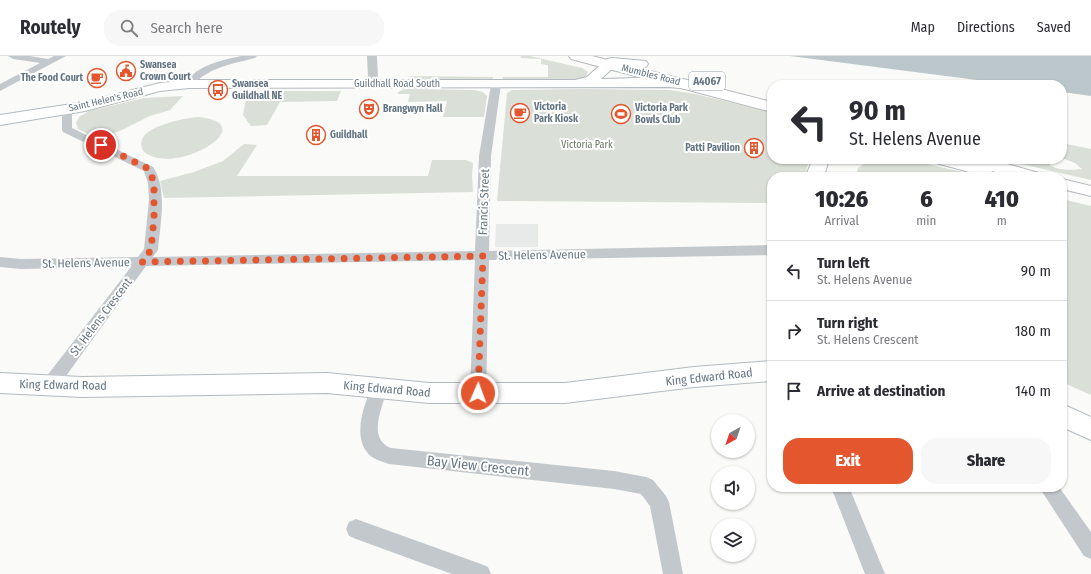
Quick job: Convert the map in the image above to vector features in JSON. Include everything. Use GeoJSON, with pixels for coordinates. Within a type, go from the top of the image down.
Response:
{"type":"FeatureCollection","features":[{"type":"Feature","properties":{"kind":"main road"},"geometry":{"type":"LineString","coordinates":[[577,56],[590,62],[668,83],[693,86]]}},
{"type":"Feature","properties":{"kind":"main road","name":"Mumbles Road"},"geometry":{"type":"LineString","coordinates":[[608,66],[641,64],[767,97]]}},
{"type":"Feature","properties":{"kind":"main road","name":"Guildhall Road South"},"geometry":{"type":"LineString","coordinates":[[189,84],[575,84],[608,66]]}},
{"type":"Feature","properties":{"kind":"main road","name":"Mumbles Road"},"geometry":{"type":"LineString","coordinates":[[608,66],[767,106]]}},
{"type":"Feature","properties":{"kind":"main road","name":"Saint Helen's Road"},"geometry":{"type":"LineString","coordinates":[[0,120],[67,109],[160,87],[189,84]]}},
{"type":"Feature","properties":{"kind":"main road"},"geometry":{"type":"LineString","coordinates":[[959,164],[987,172]]}},
{"type":"Feature","properties":{"kind":"main road"},"geometry":{"type":"LineString","coordinates":[[988,164],[1016,172]]}},
{"type":"Feature","properties":{"kind":"main road"},"geometry":{"type":"LineString","coordinates":[[1067,185],[1091,191]]}},
{"type":"Feature","properties":{"kind":"main road"},"geometry":{"type":"LineString","coordinates":[[1067,192],[1091,198]]}},
{"type":"Feature","properties":{"kind":"main road","name":"King Edward Road"},"geometry":{"type":"LineString","coordinates":[[0,383],[49,386],[327,383],[430,393],[565,393],[694,377],[767,371]]}},
{"type":"Feature","properties":{"kind":"main road"},"geometry":{"type":"LineString","coordinates":[[1067,417],[1091,429]]}},
{"type":"Feature","properties":{"kind":"street"},"geometry":{"type":"LineString","coordinates":[[13,56],[49,62]]}},
{"type":"Feature","properties":{"kind":"street"},"geometry":{"type":"LineString","coordinates":[[0,88],[61,56]]}},
{"type":"Feature","properties":{"kind":"street"},"geometry":{"type":"LineString","coordinates":[[189,84],[196,75],[207,68],[252,56]]}},
{"type":"Feature","properties":{"kind":"street"},"geometry":{"type":"LineString","coordinates":[[372,56],[373,78]]}},
{"type":"Feature","properties":{"kind":"street","name":"Francis Street"},"geometry":{"type":"LineString","coordinates":[[478,393],[485,156],[496,84]]}},
{"type":"Feature","properties":{"kind":"street","name":"St. Helens Crescent"},"geometry":{"type":"LineString","coordinates":[[49,386],[151,250],[154,218],[154,183],[149,169],[67,130],[67,109]]}},
{"type":"Feature","properties":{"kind":"street","name":"St. Helens Avenue"},"geometry":{"type":"LineString","coordinates":[[0,262],[22,264],[767,250]]}},
{"type":"Feature","properties":{"kind":"street","name":"Bay View Crescent"},"geometry":{"type":"LineString","coordinates":[[380,388],[368,426],[371,442],[377,450],[389,456],[614,480],[646,486],[659,502],[673,574]]}},
{"type":"Feature","properties":{"kind":"street"},"geometry":{"type":"LineString","coordinates":[[842,492],[875,574]]}},
{"type":"Feature","properties":{"kind":"street"},"geometry":{"type":"LineString","coordinates":[[1052,492],[1091,548]]}},
{"type":"Feature","properties":{"kind":"street"},"geometry":{"type":"LineString","coordinates":[[356,529],[481,574]]}},
{"type":"Feature","properties":{"kind":"shaded area"},"geometry":{"type":"Polygon","coordinates":[[[790,56],[1091,56],[1091,96],[1067,93],[1067,80],[977,80],[790,56]]]}},
{"type":"Feature","properties":{"kind":"shaded area"},"geometry":{"type":"Polygon","coordinates":[[[496,224],[538,224],[538,247],[495,247],[496,224]]]}},
{"type":"Feature","properties":{"kind":"green space"},"geometry":{"type":"Polygon","coordinates":[[[521,56],[530,56],[582,68],[588,72],[586,77],[575,81],[502,81],[503,77],[548,77],[548,65],[541,64],[541,59],[520,58],[521,56]]]}},
{"type":"Feature","properties":{"kind":"green space"},"geometry":{"type":"Polygon","coordinates":[[[411,76],[493,77],[492,80],[410,80],[411,76]]]}},
{"type":"Feature","properties":{"kind":"green space"},"geometry":{"type":"Polygon","coordinates":[[[405,89],[474,90],[483,92],[487,96],[484,117],[443,117],[447,101],[408,102],[410,94],[398,94],[398,92],[405,89]]]}},
{"type":"Feature","properties":{"kind":"green space","name":"Victoria Park"},"geometry":{"type":"Polygon","coordinates":[[[512,90],[669,90],[695,94],[767,111],[767,164],[808,164],[806,172],[767,172],[767,203],[497,201],[507,93],[512,90]]]}},
{"type":"Feature","properties":{"kind":"green space"},"geometry":{"type":"Polygon","coordinates":[[[264,91],[341,91],[337,101],[280,102],[267,125],[251,126],[243,115],[246,97],[264,91]]]}},
{"type":"Feature","properties":{"kind":"green space"},"geometry":{"type":"Polygon","coordinates":[[[183,96],[170,110],[150,116],[120,131],[96,138],[78,129],[76,123],[79,117],[89,111],[144,98],[183,96]]]}},
{"type":"Feature","properties":{"kind":"green space"},"geometry":{"type":"Polygon","coordinates":[[[198,117],[215,121],[222,127],[221,135],[200,151],[168,159],[154,157],[146,154],[143,150],[142,141],[146,134],[153,129],[183,119],[198,117]]]}},
{"type":"Feature","properties":{"kind":"green space"},"geometry":{"type":"Polygon","coordinates":[[[244,144],[257,145],[237,176],[428,176],[432,160],[466,160],[473,163],[473,192],[164,198],[160,181],[194,172],[223,161],[244,144]]]}},
{"type":"Feature","properties":{"kind":"green space"},"geometry":{"type":"Polygon","coordinates":[[[1067,144],[1091,149],[1091,180],[1067,174],[1067,172],[1056,172],[1022,164],[1048,164],[1061,169],[1082,169],[1075,163],[1067,160],[1067,144]]]}},
{"type":"Feature","properties":{"kind":"green space"},"geometry":{"type":"Polygon","coordinates":[[[864,164],[928,164],[962,172],[857,172],[858,168],[864,164]]]}},
{"type":"Feature","properties":{"kind":"green space"},"geometry":{"type":"Polygon","coordinates":[[[1067,200],[1091,206],[1091,395],[1067,384],[1067,200]]]}},
{"type":"Feature","properties":{"kind":"place","name":"Swansea Crown Court"},"geometry":{"type":"Point","coordinates":[126,71]}},
{"type":"Feature","properties":{"kind":"place","name":"The Food Court"},"geometry":{"type":"Point","coordinates":[97,78]}},
{"type":"Feature","properties":{"kind":"place","name":"Swansea Guildhall NE"},"geometry":{"type":"Point","coordinates":[218,90]}},
{"type":"Feature","properties":{"kind":"place","name":"Brangwyn Hall"},"geometry":{"type":"Point","coordinates":[369,109]}},
{"type":"Feature","properties":{"kind":"place","name":"Victoria Park Kiosk"},"geometry":{"type":"Point","coordinates":[520,113]}},
{"type":"Feature","properties":{"kind":"place","name":"Victoria Park Bowls Club"},"geometry":{"type":"Point","coordinates":[621,114]}},
{"type":"Feature","properties":{"kind":"place","name":"Guildhall"},"geometry":{"type":"Point","coordinates":[316,135]}},
{"type":"Feature","properties":{"kind":"place","name":"Patti Pavilion"},"geometry":{"type":"Point","coordinates":[754,148]}},
{"type":"Feature","properties":{"kind":"route"},"geometry":{"type":"LineString","coordinates":[[101,145],[149,169],[154,183],[155,200],[151,250],[142,262],[483,256],[478,393]]}}]}
